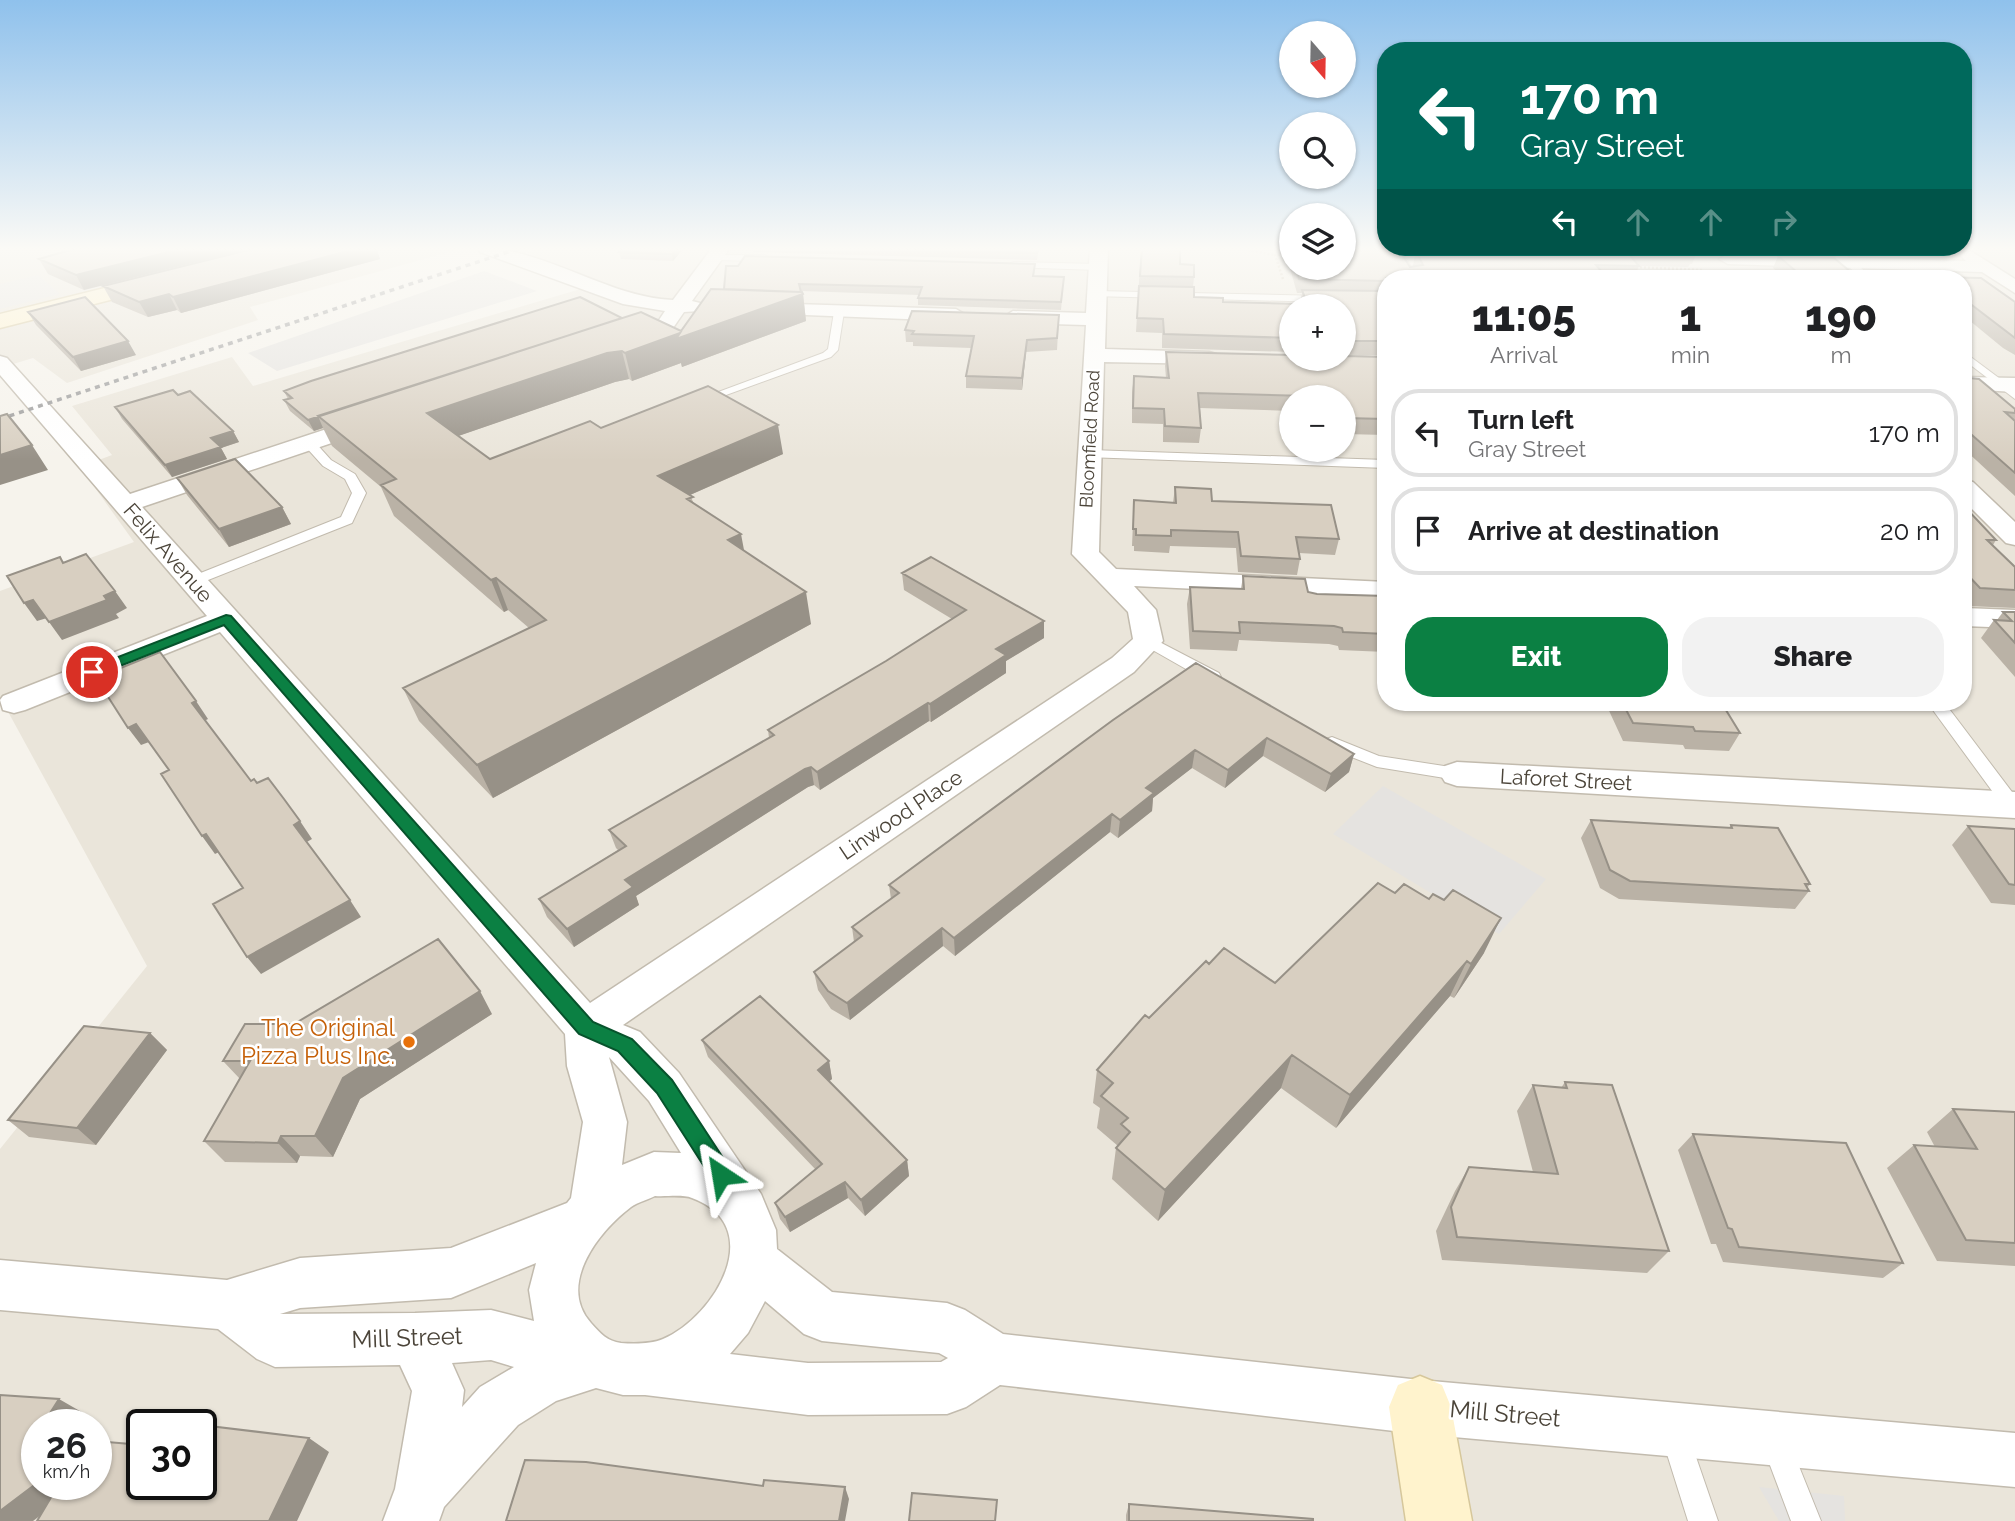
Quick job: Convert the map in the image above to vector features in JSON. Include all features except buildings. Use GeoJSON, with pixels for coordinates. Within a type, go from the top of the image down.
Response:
{"type":"FeatureCollection","features":[{"type":"Feature","properties":{"kind":"street"},"geometry":{"type":"LineString","coordinates":[[600,346],[666,324],[669,319]]}},
{"type":"Feature","properties":{"kind":"street","name":"Bloomfield Road"},"geometry":{"type":"LineString","coordinates":[[1094,319],[1085,554],[1110,577]]}},
{"type":"Feature","properties":{"kind":"street"},"geometry":{"type":"LineString","coordinates":[[1094,355],[1233,359]]}},
{"type":"Feature","properties":{"kind":"street","name":"Felix Avenue"},"geometry":{"type":"LineString","coordinates":[[0,362],[586,1028],[625,1045],[664,1087],[736,1197]]}},
{"type":"Feature","properties":{"kind":"street"},"geometry":{"type":"LineString","coordinates":[[1972,384],[2010,388]]}},
{"type":"Feature","properties":{"kind":"street"},"geometry":{"type":"LineString","coordinates":[[125,504],[388,416]]}},
{"type":"Feature","properties":{"kind":"street"},"geometry":{"type":"LineString","coordinates":[[1972,495],[2015,537]]}},
{"type":"Feature","properties":{"kind":"street"},"geometry":{"type":"LineString","coordinates":[[1110,577],[1377,590]]}},
{"type":"Feature","properties":{"kind":"street"},"geometry":{"type":"LineString","coordinates":[[1110,577],[1142,610],[1148,641]]}},
{"type":"Feature","properties":{"kind":"street"},"geometry":{"type":"LineString","coordinates":[[1972,617],[2015,619]]}},
{"type":"Feature","properties":{"kind":"street"},"geometry":{"type":"LineString","coordinates":[[14,703],[226,619]]}},
{"type":"Feature","properties":{"kind":"street","name":"Linwood Place"},"geometry":{"type":"LineString","coordinates":[[586,1028],[1123,665],[1148,641]]}},
{"type":"Feature","properties":{"kind":"street","name":"Laforet Street"},"geometry":{"type":"LineString","coordinates":[[1457,774],[2014,805]]}},
{"type":"Feature","properties":{"kind":"street"},"geometry":{"type":"LineString","coordinates":[[586,1028],[588,1066],[605,1122],[587,1214]]}},
{"type":"Feature","properties":{"kind":"street"},"geometry":{"type":"LineString","coordinates":[[417,1505],[499,1406],[543,1379],[614,1366],[662,1365],[689,1353],[713,1335],[732,1313],[747,1287],[753,1260],[753,1235],[747,1214],[736,1197],[720,1184],[702,1175],[680,1171],[658,1173],[635,1180],[613,1191],[587,1214],[565,1246],[555,1273],[554,1300],[561,1326],[575,1348],[614,1366]]}},
{"type":"Feature","properties":{"kind":"street"},"geometry":{"type":"LineString","coordinates":[[0,1284],[227,1305],[300,1283],[451,1273],[587,1214]]}},
{"type":"Feature","properties":{"kind":"street","name":"Mill Street"},"geometry":{"type":"LineString","coordinates":[[753,1260],[822,1316],[947,1328],[995,1359],[1420,1407],[2015,1460]]}},
{"type":"Feature","properties":{"kind":"street","name":"Mill Street"},"geometry":{"type":"LineString","coordinates":[[227,1305],[275,1340],[415,1339],[491,1335],[614,1366],[808,1388],[947,1388],[995,1359]]}},
{"type":"Feature","properties":{"kind":"street"},"geometry":{"type":"LineString","coordinates":[[415,1339],[438,1390],[417,1505]]}},
{"type":"Feature","properties":{"kind":"street"},"geometry":{"type":"LineString","coordinates":[[1420,1407],[1439,1521]]}},
{"type":"Feature","properties":{"kind":"lane"},"geometry":{"type":"LineString","coordinates":[[683,407],[827,355],[833,350],[838,319]]}},
{"type":"Feature","properties":{"kind":"lane"},"geometry":{"type":"LineString","coordinates":[[1972,361],[2010,388]]}},
{"type":"Feature","properties":{"kind":"lane"},"geometry":{"type":"LineString","coordinates":[[192,581],[347,520],[359,493],[350,477],[327,463],[309,443]]}},
{"type":"Feature","properties":{"kind":"lane"},"geometry":{"type":"LineString","coordinates":[[1090,454],[1377,464]]}},
{"type":"Feature","properties":{"kind":"lane"},"geometry":{"type":"LineString","coordinates":[[1148,641],[1224,683]]}},
{"type":"Feature","properties":{"kind":"lane"},"geometry":{"type":"LineString","coordinates":[[1941,711],[2014,805]]}},
{"type":"Feature","properties":{"kind":"lane","name":"Laforet Street"},"geometry":{"type":"LineString","coordinates":[[1322,737],[1359,757],[1405,768],[1457,774]]}},
{"type":"Feature","properties":{"kind":"lane"},"geometry":{"type":"LineString","coordinates":[[1672,1429],[1703,1521]]}},
{"type":"Feature","properties":{"kind":"lane"},"geometry":{"type":"LineString","coordinates":[[1773,1438],[1807,1521]]}},
{"type":"Feature","properties":{"kind":"shaded area"},"geometry":{"type":"Polygon","coordinates":[[[0,319],[258,320],[67,383],[33,358],[0,368],[0,319]]]}},
{"type":"Feature","properties":{"kind":"shaded area"},"geometry":{"type":"Polygon","coordinates":[[[346,319],[446,319],[277,371],[248,353],[346,319]]]}},
{"type":"Feature","properties":{"kind":"shaded area"},"geometry":{"type":"Polygon","coordinates":[[[479,319],[1279,319],[1279,371],[1356,371],[1356,319],[1377,319],[1377,711],[1972,711],[1972,319],[2015,319],[2015,1521],[0,1521],[0,1149],[147,966],[0,697],[0,591],[134,542],[80,467],[112,455],[72,406],[232,357],[253,386],[479,319]]]}},
{"type":"Feature","properties":{"kind":"shaded area"},"geometry":{"type":"Polygon","coordinates":[[[1383,786],[1546,879],[1499,934],[1333,834],[1383,786]]]}},
{"type":"Feature","properties":{"kind":"shaded area"},"geometry":{"type":"Polygon","coordinates":[[[1759,1487],[1844,1496],[1845,1521],[1779,1521],[1759,1487]]]}},
{"type":"Feature","properties":{"kind":"railway"},"geometry":{"type":"LineString","coordinates":[[0,419],[304,319]]}},
{"type":"Feature","properties":{"kind":"place","name":"The Original Pizza Plus Inc."},"geometry":{"type":"Point","coordinates":[409,1042]}},
{"type":"Feature","properties":{"kind":"route"},"geometry":{"type":"LineString","coordinates":[[92,672],[226,619],[586,1028],[625,1045],[664,1087],[721,1175]]}}]}
